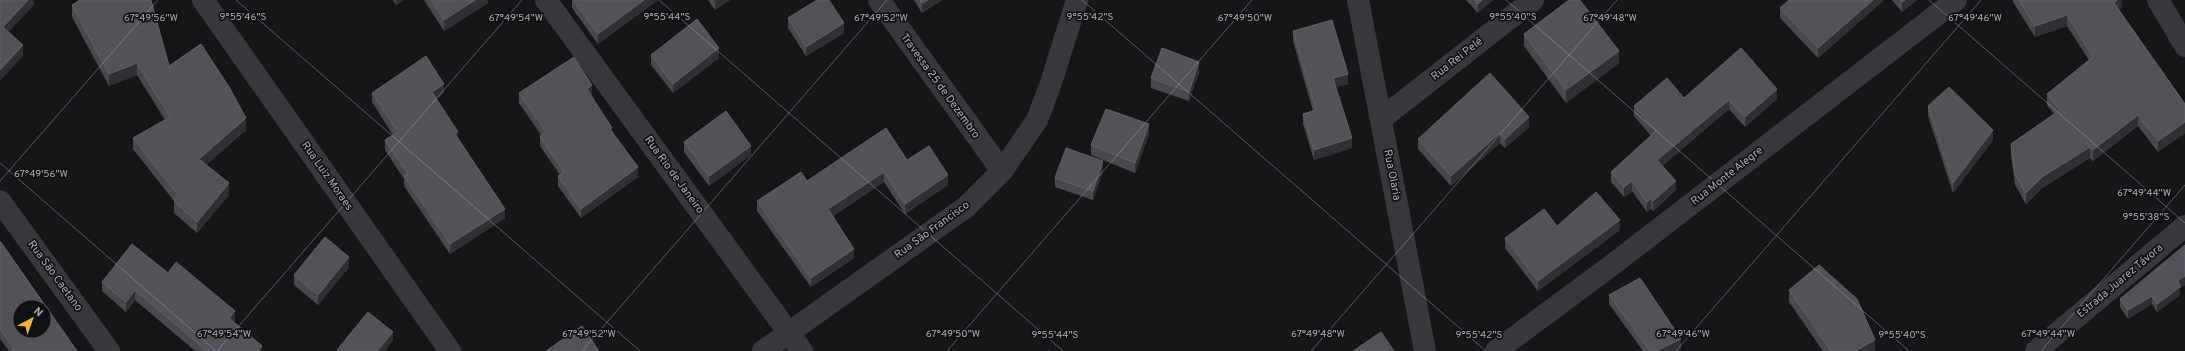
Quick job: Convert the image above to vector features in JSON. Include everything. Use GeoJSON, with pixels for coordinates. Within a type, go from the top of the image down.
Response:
{"type":"FeatureCollection","features":[{"type":"Feature","properties":{"kind":"street","name":"Rua Luiz Moraes"},"geometry":{"type":"LineString","coordinates":[[203,0],[450,351]]}},
{"type":"Feature","properties":{"kind":"street","name":"Rua Rio de Janeiro"},"geometry":{"type":"LineString","coordinates":[[546,0],[802,351]]}},
{"type":"Feature","properties":{"kind":"street","name":"Travessa 25 de Dezembro"},"geometry":{"type":"LineString","coordinates":[[879,0],[1002,171]]}},
{"type":"Feature","properties":{"kind":"street","name":"Rua São Francisco"},"geometry":{"type":"LineString","coordinates":[[763,351],[966,207],[1002,171],[1037,120],[1051,83],[1077,0]]}},
{"type":"Feature","properties":{"kind":"street","name":"Rua Olaria"},"geometry":{"type":"LineString","coordinates":[[1358,0],[1425,351]]}},
{"type":"Feature","properties":{"kind":"street","name":"Rua Rei Pelé"},"geometry":{"type":"LineString","coordinates":[[1381,119],[1533,0]]}},
{"type":"Feature","properties":{"kind":"street","name":"Rua Monte Alegre"},"geometry":{"type":"LineString","coordinates":[[1496,351],[1618,260],[1956,0]]}},
{"type":"Feature","properties":{"kind":"street"},"geometry":{"type":"LineString","coordinates":[[2158,0],[2185,46]]}},
{"type":"Feature","properties":{"kind":"street","name":"Rua São Caetano"},"geometry":{"type":"LineString","coordinates":[[0,201],[109,351]]}},
{"type":"Feature","properties":{"kind":"street","name":"Estrada Juarez Távora"},"geometry":{"type":"LineString","coordinates":[[2036,351],[2185,226]]}},
{"type":"Feature","properties":{"kind":"building"},"geometry":{"type":"Polygon","coordinates":[[[0,0],[28,0],[3,27],[23,45],[0,70],[0,0]]]}},
{"type":"Feature","properties":{"kind":"building"},"geometry":{"type":"Polygon","coordinates":[[[80,0],[151,0],[169,66],[201,44],[229,87],[246,118],[199,159],[229,183],[197,222],[174,201],[178,195],[133,138],[170,117],[137,63],[109,74],[72,5],[80,0]]]}},
{"type":"Feature","properties":{"kind":"building"},"geometry":{"type":"Polygon","coordinates":[[[431,0],[475,0],[444,20],[431,0]]]}},
{"type":"Feature","properties":{"kind":"building"},"geometry":{"type":"Polygon","coordinates":[[[573,0],[644,0],[598,34],[573,0]]]}},
{"type":"Feature","properties":{"kind":"building"},"geometry":{"type":"Polygon","coordinates":[[[817,0],[829,0],[844,23],[806,47],[788,18],[817,0]]]}},
{"type":"Feature","properties":{"kind":"building"},"geometry":{"type":"Polygon","coordinates":[[[920,0],[928,0],[922,3],[920,0]]]}},
{"type":"Feature","properties":{"kind":"building"},"geometry":{"type":"Polygon","coordinates":[[[1475,0],[1482,0],[1478,4],[1475,0]]]}},
{"type":"Feature","properties":{"kind":"building"},"geometry":{"type":"Polygon","coordinates":[[[1569,0],[1580,0],[1619,51],[1566,90],[1524,34],[1569,0]]]}},
{"type":"Feature","properties":{"kind":"building"},"geometry":{"type":"Polygon","coordinates":[[[1789,0],[1873,0],[1818,48],[1780,8],[1789,0]]]}},
{"type":"Feature","properties":{"kind":"building"},"geometry":{"type":"Polygon","coordinates":[[[2019,0],[2117,0],[2114,3],[2185,104],[2185,122],[2158,141],[2138,115],[2093,150],[2090,147],[2042,177],[2026,193],[2015,174],[2011,144],[2060,110],[2047,94],[2093,57],[2067,15],[2035,26],[2019,0]]]}},
{"type":"Feature","properties":{"kind":"building"},"geometry":{"type":"Polygon","coordinates":[[[697,19],[719,48],[673,84],[651,55],[697,19]]]}},
{"type":"Feature","properties":{"kind":"building"},"geometry":{"type":"Polygon","coordinates":[[[1332,20],[1348,74],[1333,78],[1352,138],[1314,150],[1303,114],[1316,110],[1293,31],[1332,20]]]}},
{"type":"Feature","properties":{"kind":"building"},"geometry":{"type":"Polygon","coordinates":[[[1162,48],[1199,62],[1189,92],[1151,78],[1162,48]]]}},
{"type":"Feature","properties":{"kind":"building"},"geometry":{"type":"Polygon","coordinates":[[[1741,48],[1777,89],[1745,117],[1729,100],[1657,160],[1676,181],[1653,201],[1651,199],[1647,202],[1632,181],[1624,187],[1611,172],[1656,131],[1634,106],[1667,78],[1684,98],[1741,48]]]}},
{"type":"Feature","properties":{"kind":"building"},"geometry":{"type":"Polygon","coordinates":[[[426,56],[444,84],[432,92],[458,132],[455,134],[505,209],[450,244],[404,176],[408,174],[385,140],[398,132],[372,93],[426,56]]]}},
{"type":"Feature","properties":{"kind":"building"},"geometry":{"type":"Polygon","coordinates":[[[574,57],[592,85],[587,89],[612,128],[610,129],[638,167],[581,209],[558,176],[564,172],[540,136],[546,132],[519,93],[574,57]]]}},
{"type":"Feature","properties":{"kind":"building"},"geometry":{"type":"Polygon","coordinates":[[[1490,73],[1529,117],[1505,139],[1500,133],[1451,176],[1418,139],[1490,73]]]}},
{"type":"Feature","properties":{"kind":"building"},"geometry":{"type":"Polygon","coordinates":[[[1949,87],[1993,130],[1953,183],[1928,106],[1949,87]]]}},
{"type":"Feature","properties":{"kind":"building"},"geometry":{"type":"Polygon","coordinates":[[[1106,109],[1149,124],[1135,163],[1091,145],[1106,109]]]}},
{"type":"Feature","properties":{"kind":"building"},"geometry":{"type":"Polygon","coordinates":[[[726,111],[751,146],[709,176],[684,142],[726,111]]]}},
{"type":"Feature","properties":{"kind":"building"},"geometry":{"type":"Polygon","coordinates":[[[886,128],[907,160],[929,146],[948,175],[905,204],[884,172],[828,209],[854,249],[811,278],[757,201],[801,172],[807,181],[886,128]]]}},
{"type":"Feature","properties":{"kind":"building"},"geometry":{"type":"Polygon","coordinates":[[[1066,148],[1103,161],[1093,191],[1055,178],[1066,148]]]}},
{"type":"Feature","properties":{"kind":"building"},"geometry":{"type":"Polygon","coordinates":[[[1596,192],[1620,220],[1538,281],[1505,238],[1544,209],[1557,226],[1596,192]]]}},
{"type":"Feature","properties":{"kind":"building"},"geometry":{"type":"Polygon","coordinates":[[[325,237],[349,257],[318,295],[294,275],[325,237]]]}},
{"type":"Feature","properties":{"kind":"building"},"geometry":{"type":"Polygon","coordinates":[[[0,241],[41,299],[12,299],[12,339],[52,339],[52,315],[77,351],[13,351],[12,350],[14,348],[0,329],[0,241]]]}},
{"type":"Feature","properties":{"kind":"building"},"geometry":{"type":"Polygon","coordinates":[[[132,244],[168,273],[176,262],[235,311],[229,318],[262,346],[258,351],[207,351],[135,290],[126,302],[102,282],[132,244]]]}},
{"type":"Feature","properties":{"kind":"building"},"geometry":{"type":"Polygon","coordinates":[[[2185,245],[2185,276],[2178,280],[2180,287],[2157,304],[2152,296],[2128,310],[2120,299],[2185,245]]]}},
{"type":"Feature","properties":{"kind":"building"},"geometry":{"type":"Polygon","coordinates":[[[1819,265],[1857,299],[1875,340],[1855,351],[1831,351],[1789,290],[1819,265]]]}},
{"type":"Feature","properties":{"kind":"building"},"geometry":{"type":"Polygon","coordinates":[[[1640,278],[1681,339],[1656,351],[1650,351],[1609,295],[1640,278]]]}},
{"type":"Feature","properties":{"kind":"building"},"geometry":{"type":"Polygon","coordinates":[[[368,312],[393,332],[377,351],[337,350],[368,312]]]}},
{"type":"Feature","properties":{"kind":"building"},"geometry":{"type":"Polygon","coordinates":[[[582,326],[599,351],[546,351],[582,326]]]}},
{"type":"Feature","properties":{"kind":"building"},"geometry":{"type":"Polygon","coordinates":[[[1381,332],[1394,351],[1353,351],[1381,332]]]}}]}
